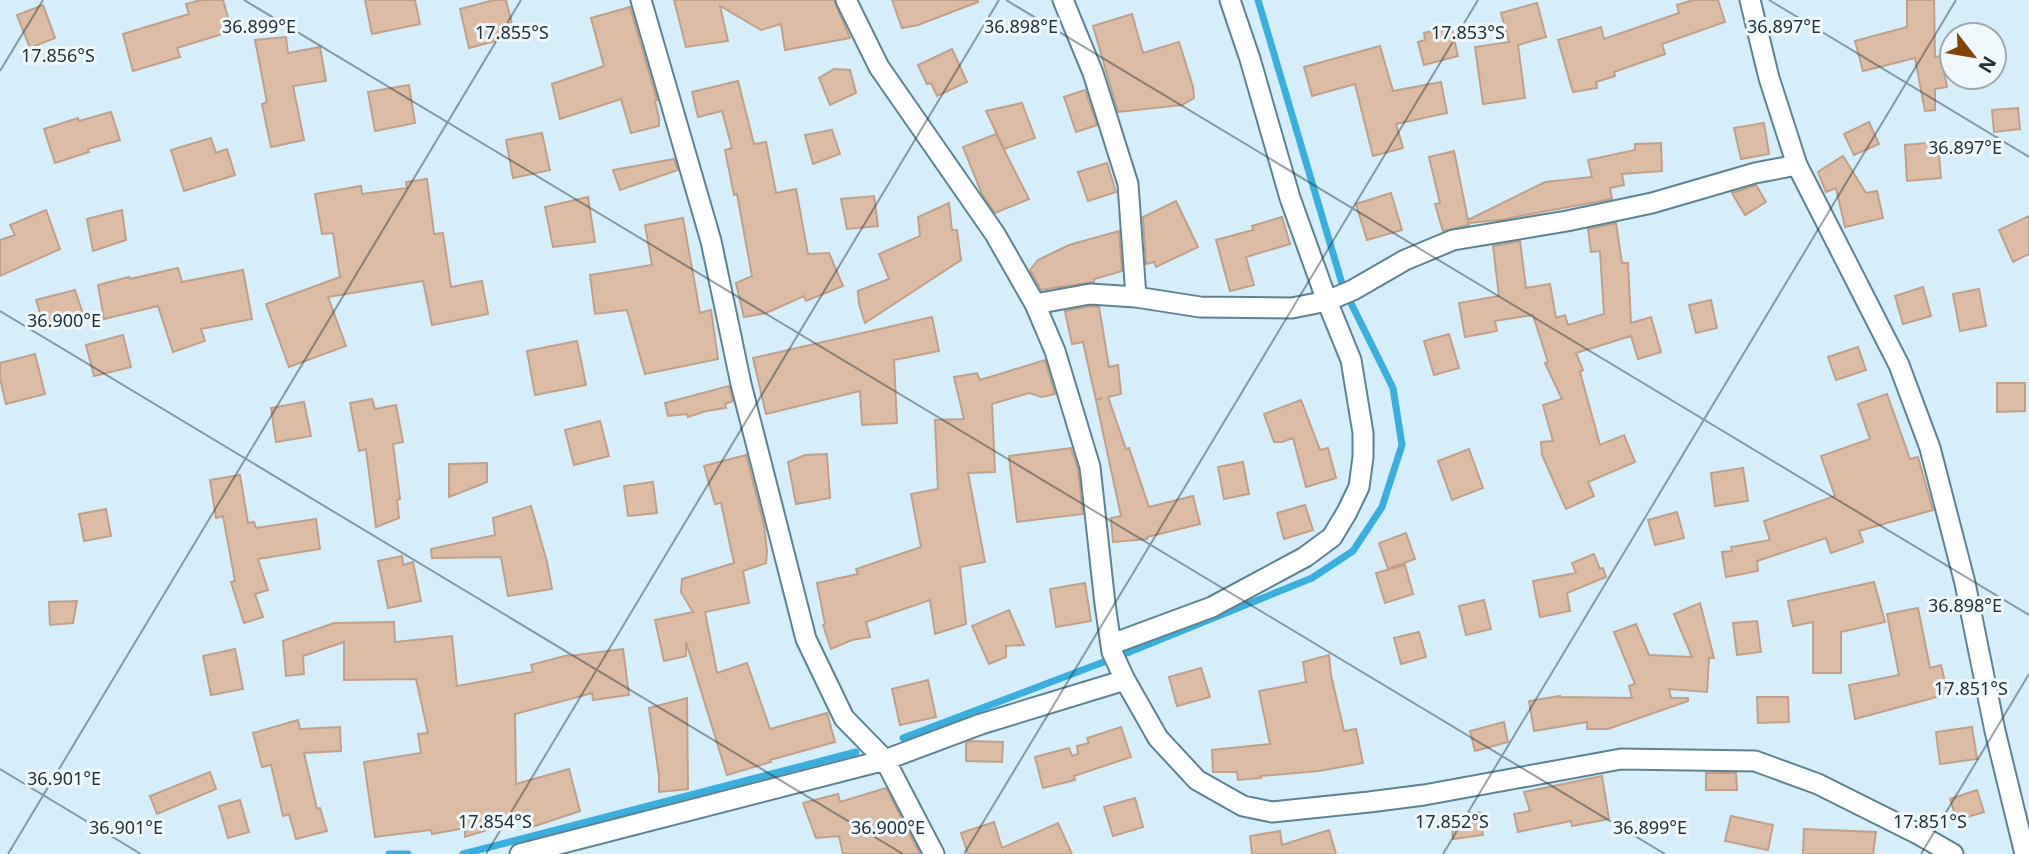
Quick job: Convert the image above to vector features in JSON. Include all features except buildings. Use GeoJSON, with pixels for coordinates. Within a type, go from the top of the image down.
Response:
{"type":"FeatureCollection","features":[{"type":"Feature","properties":{"kind":"street"},"geometry":{"type":"LineString","coordinates":[[641,0],[711,241],[741,384],[806,639],[844,718],[885,760],[934,854]]}},
{"type":"Feature","properties":{"kind":"street"},"geometry":{"type":"LineString","coordinates":[[846,0],[878,67],[995,234],[1035,304],[1055,351],[1090,467],[1105,604],[1117,662],[1158,738],[1197,780],[1244,806],[1272,812],[1410,797],[1621,759],[1755,761],[1818,784],[1953,854]]}},
{"type":"Feature","properties":{"kind":"street"},"geometry":{"type":"LineString","coordinates":[[1063,0],[1093,73],[1128,184],[1136,297]]}},
{"type":"Feature","properties":{"kind":"street"},"geometry":{"type":"LineString","coordinates":[[520,854],[885,760],[981,724],[1117,662],[1305,557],[1332,537],[1359,487],[1363,457],[1363,433],[1340,296],[1290,198],[1230,0]]}},
{"type":"Feature","properties":{"kind":"street"},"geometry":{"type":"LineString","coordinates":[[1750,0],[1769,78],[1797,165],[1899,365],[1930,449],[1965,583],[1995,731],[2025,854]]}},
{"type":"Feature","properties":{"kind":"street"},"geometry":{"type":"LineString","coordinates":[[1035,304],[1090,294],[1136,297],[1199,307],[1292,308],[1340,296],[1405,260],[1453,240],[1640,206],[1755,173],[1797,165]]}},
{"type":"Feature","properties":{"kind":"waterway"},"geometry":{"type":"LineString","coordinates":[[903,738],[1122,655],[1312,578],[1353,551],[1382,507],[1402,445],[1393,388],[1343,287],[1258,0]]}},
{"type":"Feature","properties":{"kind":"waterway"},"geometry":{"type":"LineString","coordinates":[[463,854],[856,752]]}},
{"type":"Feature","properties":{"kind":"waterway"},"geometry":{"type":"LineString","coordinates":[[389,854],[408,854]]}}]}
